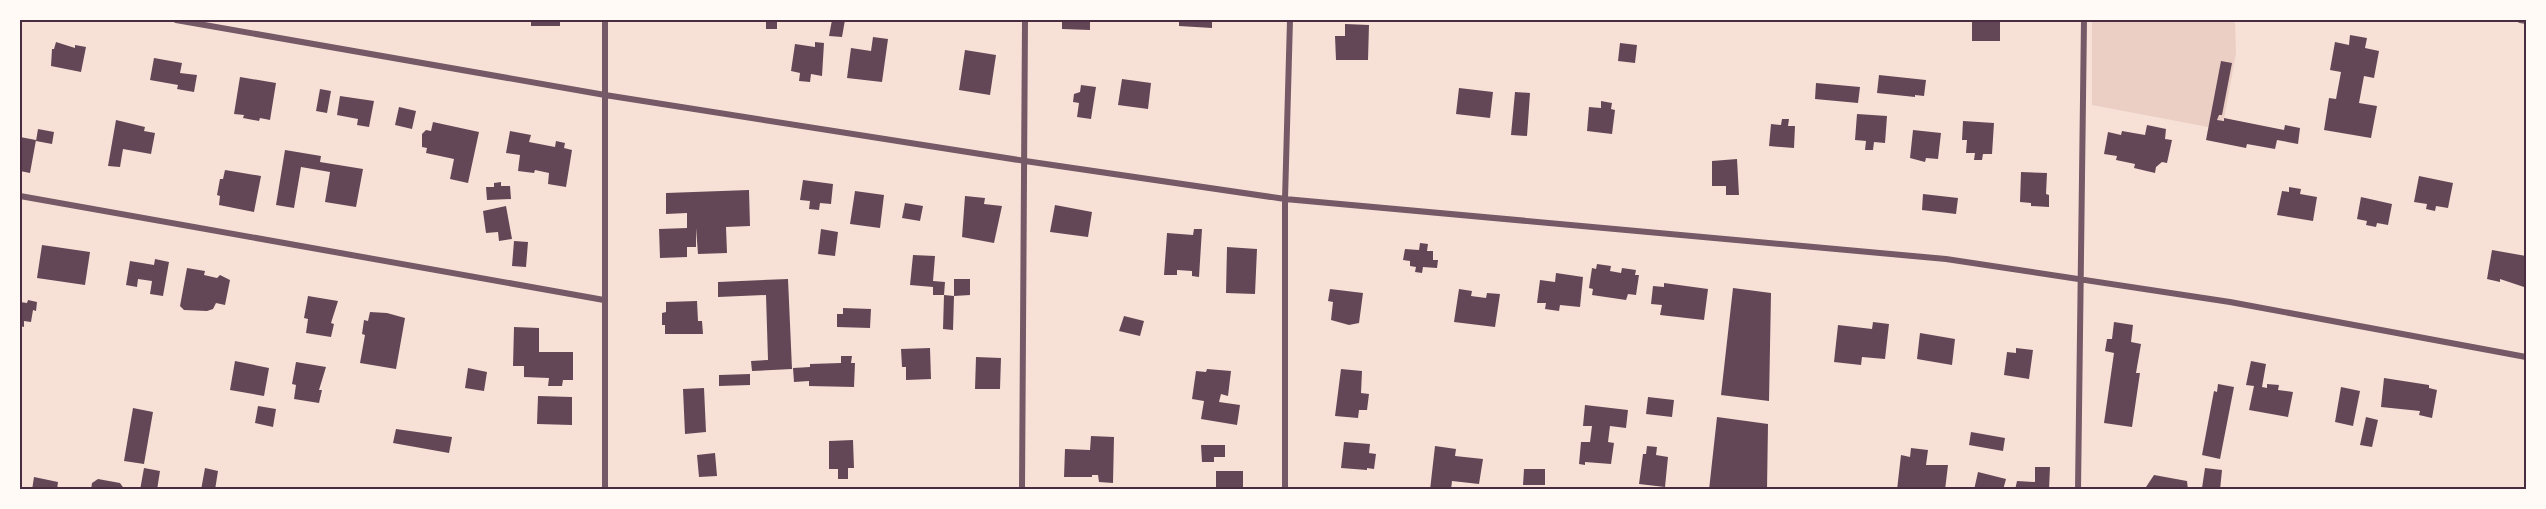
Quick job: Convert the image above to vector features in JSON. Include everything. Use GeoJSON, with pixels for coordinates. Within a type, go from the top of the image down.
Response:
{"type":"FeatureCollection","features":[{"type":"Feature","properties":{"kind":"street"},"geometry":{"type":"LineString","coordinates":[[176,20],[605,95],[1024,161],[1285,199],[1946,259],[2230,302],[2526,357]]}},
{"type":"Feature","properties":{"kind":"street"},"geometry":{"type":"LineString","coordinates":[[605,20],[605,489]]}},
{"type":"Feature","properties":{"kind":"street"},"geometry":{"type":"LineString","coordinates":[[1022,489],[1024,20]]}},
{"type":"Feature","properties":{"kind":"street"},"geometry":{"type":"LineString","coordinates":[[1285,489],[1285,199],[1290,20]]}},
{"type":"Feature","properties":{"kind":"street"},"geometry":{"type":"LineString","coordinates":[[2078,489],[2084,20]]}},
{"type":"Feature","properties":{"kind":"street"},"geometry":{"type":"LineString","coordinates":[[2520,20],[2526,21]]}},
{"type":"Feature","properties":{"kind":"street"},"geometry":{"type":"LineString","coordinates":[[20,196],[604,300]]}},
{"type":"Feature","properties":{"kind":"shaded area"},"geometry":{"type":"Polygon","coordinates":[[[2092,20],[2235,20],[2236,53],[2224,119],[2208,127],[2092,105],[2092,20]]]}},
{"type":"Feature","properties":{"kind":"building"},"geometry":{"type":"Polygon","coordinates":[[[531,20],[560,20],[560,26],[531,26],[531,20]]]}},
{"type":"Feature","properties":{"kind":"building"},"geometry":{"type":"Polygon","coordinates":[[[766,20],[777,20],[777,29],[766,29],[766,20]]]}},
{"type":"Feature","properties":{"kind":"building"},"geometry":{"type":"Polygon","coordinates":[[[832,20],[845,20],[842,37],[829,36],[832,20]]]}},
{"type":"Feature","properties":{"kind":"building"},"geometry":{"type":"Polygon","coordinates":[[[1062,20],[1090,20],[1090,30],[1062,29],[1062,20]]]}},
{"type":"Feature","properties":{"kind":"building"},"geometry":{"type":"Polygon","coordinates":[[[1179,20],[1212,20],[1212,28],[1179,26],[1179,20]]]}},
{"type":"Feature","properties":{"kind":"building"},"geometry":{"type":"Polygon","coordinates":[[[1972,20],[2000,20],[2000,41],[1972,41],[1972,20]]]}},
{"type":"Feature","properties":{"kind":"building"},"geometry":{"type":"Polygon","coordinates":[[[1345,24],[1369,25],[1368,60],[1336,60],[1335,36],[1345,36],[1345,24]]]}},
{"type":"Feature","properties":{"kind":"building"},"geometry":{"type":"Polygon","coordinates":[[[2350,35],[2367,38],[2365,48],[2379,51],[2374,78],[2364,76],[2359,103],[2377,106],[2371,138],[2324,130],[2329,98],[2336,99],[2341,72],[2330,70],[2335,42],[2349,45],[2350,35]]]}},
{"type":"Feature","properties":{"kind":"building"},"geometry":{"type":"Polygon","coordinates":[[[873,37],[888,39],[882,82],[847,78],[851,48],[871,51],[873,37]]]}},
{"type":"Feature","properties":{"kind":"building"},"geometry":{"type":"Polygon","coordinates":[[[56,42],[75,48],[75,45],[86,47],[81,72],[51,66],[52,49],[56,42]]]}},
{"type":"Feature","properties":{"kind":"building"},"geometry":{"type":"Polygon","coordinates":[[[815,42],[824,43],[822,76],[811,74],[810,82],[799,81],[800,73],[791,71],[795,44],[815,47],[815,42]]]}},
{"type":"Feature","properties":{"kind":"building"},"geometry":{"type":"Polygon","coordinates":[[[1620,43],[1637,45],[1635,63],[1618,61],[1620,43]]]}},
{"type":"Feature","properties":{"kind":"building"},"geometry":{"type":"Polygon","coordinates":[[[965,50],[996,55],[990,95],[959,90],[965,50]]]}},
{"type":"Feature","properties":{"kind":"building"},"geometry":{"type":"Polygon","coordinates":[[[154,58],[182,63],[180,73],[197,75],[194,92],[177,89],[178,85],[150,80],[154,58]]]}},
{"type":"Feature","properties":{"kind":"building"},"geometry":{"type":"Polygon","coordinates":[[[2221,61],[2232,63],[2222,115],[2219,115],[2217,120],[2224,121],[2224,118],[2284,130],[2285,125],[2300,128],[2298,144],[2277,140],[2275,149],[2247,144],[2246,148],[2206,140],[2221,61]]]}},
{"type":"Feature","properties":{"kind":"building"},"geometry":{"type":"Polygon","coordinates":[[[1879,75],[1926,80],[1924,96],[1877,93],[1879,75]]]}},
{"type":"Feature","properties":{"kind":"building"},"geometry":{"type":"Polygon","coordinates":[[[240,77],[276,83],[270,120],[260,118],[259,121],[234,114],[240,77]]]}},
{"type":"Feature","properties":{"kind":"building"},"geometry":{"type":"Polygon","coordinates":[[[1122,79],[1151,83],[1148,109],[1118,105],[1122,79]]]}},
{"type":"Feature","properties":{"kind":"building"},"geometry":{"type":"Polygon","coordinates":[[[1816,83],[1860,87],[1858,103],[1815,99],[1816,83]]]}},
{"type":"Feature","properties":{"kind":"building"},"geometry":{"type":"Polygon","coordinates":[[[1081,85],[1096,87],[1091,119],[1077,117],[1079,103],[1073,102],[1074,94],[1080,92],[1081,85]]]}},
{"type":"Feature","properties":{"kind":"building"},"geometry":{"type":"Polygon","coordinates":[[[1459,88],[1493,92],[1490,118],[1456,114],[1459,88]]]}},
{"type":"Feature","properties":{"kind":"building"},"geometry":{"type":"Polygon","coordinates":[[[320,89],[331,91],[327,113],[316,111],[320,89]]]}},
{"type":"Feature","properties":{"kind":"building"},"geometry":{"type":"Polygon","coordinates":[[[1515,92],[1530,93],[1527,136],[1511,135],[1515,92]]]}},
{"type":"Feature","properties":{"kind":"building"},"geometry":{"type":"Polygon","coordinates":[[[340,96],[374,101],[369,127],[357,125],[358,119],[337,115],[340,96]]]}},
{"type":"Feature","properties":{"kind":"building"},"geometry":{"type":"Polygon","coordinates":[[[1601,101],[1612,103],[1611,109],[1615,110],[1612,134],[1587,131],[1589,107],[1601,108],[1601,101]]]}},
{"type":"Feature","properties":{"kind":"building"},"geometry":{"type":"Polygon","coordinates":[[[399,107],[416,111],[412,129],[395,125],[399,107]]]}},
{"type":"Feature","properties":{"kind":"building"},"geometry":{"type":"Polygon","coordinates":[[[1857,114],[1887,116],[1885,143],[1874,142],[1873,150],[1865,150],[1866,141],[1855,140],[1857,114]]]}},
{"type":"Feature","properties":{"kind":"building"},"geometry":{"type":"Polygon","coordinates":[[[1782,119],[1789,119],[1788,126],[1795,126],[1794,148],[1769,146],[1771,124],[1781,125],[1782,119]]]}},
{"type":"Feature","properties":{"kind":"building"},"geometry":{"type":"Polygon","coordinates":[[[116,120],[145,127],[144,131],[155,133],[151,154],[123,149],[120,167],[108,166],[116,120]]]}},
{"type":"Feature","properties":{"kind":"building"},"geometry":{"type":"Polygon","coordinates":[[[1963,121],[1994,123],[1992,154],[1983,154],[1982,160],[1974,160],[1975,153],[1966,153],[1967,140],[1962,140],[1963,121]]]}},
{"type":"Feature","properties":{"kind":"building"},"geometry":{"type":"Polygon","coordinates":[[[433,122],[479,132],[468,183],[450,179],[454,159],[426,153],[427,148],[422,147],[422,134],[426,130],[431,131],[433,122]]]}},
{"type":"Feature","properties":{"kind":"building"},"geometry":{"type":"Polygon","coordinates":[[[2147,125],[2166,129],[2165,139],[2172,140],[2167,163],[2162,162],[2156,167],[2155,173],[2134,168],[2135,164],[2116,160],[2117,156],[2104,154],[2108,132],[2121,135],[2122,131],[2145,135],[2147,125]]]}},
{"type":"Feature","properties":{"kind":"building"},"geometry":{"type":"Polygon","coordinates":[[[38,129],[54,132],[52,144],[36,141],[38,129]]]}},
{"type":"Feature","properties":{"kind":"building"},"geometry":{"type":"Polygon","coordinates":[[[1913,130],[1941,133],[1938,159],[1926,158],[1925,162],[1910,158],[1913,130]]]}},
{"type":"Feature","properties":{"kind":"building"},"geometry":{"type":"Polygon","coordinates":[[[510,131],[531,135],[529,142],[555,147],[556,141],[565,143],[564,148],[572,150],[566,187],[548,184],[549,173],[535,170],[534,173],[518,171],[520,155],[506,153],[510,131]]]}},
{"type":"Feature","properties":{"kind":"building"},"geometry":{"type":"Polygon","coordinates":[[[20,137],[36,140],[30,173],[20,171],[20,137]]]}},
{"type":"Feature","properties":{"kind":"building"},"geometry":{"type":"Polygon","coordinates":[[[285,150],[321,156],[320,162],[363,169],[356,207],[325,202],[330,172],[301,167],[294,208],[276,205],[285,150]]]}},
{"type":"Feature","properties":{"kind":"building"},"geometry":{"type":"Polygon","coordinates":[[[1737,159],[1739,195],[1726,195],[1726,186],[1712,186],[1712,161],[1737,159]]]}},
{"type":"Feature","properties":{"kind":"building"},"geometry":{"type":"Polygon","coordinates":[[[225,170],[261,176],[254,212],[219,205],[220,196],[217,195],[220,179],[223,179],[225,170]]]}},
{"type":"Feature","properties":{"kind":"building"},"geometry":{"type":"Polygon","coordinates":[[[2021,172],[2047,173],[2046,194],[2049,195],[2049,207],[2031,206],[2031,203],[2020,202],[2021,172]]]}},
{"type":"Feature","properties":{"kind":"building"},"geometry":{"type":"Polygon","coordinates":[[[2419,176],[2453,183],[2448,208],[2436,206],[2435,211],[2426,209],[2427,204],[2414,202],[2419,176]]]}},
{"type":"Feature","properties":{"kind":"building"},"geometry":{"type":"Polygon","coordinates":[[[803,180],[833,184],[831,204],[820,203],[819,210],[809,209],[810,201],[800,200],[803,180]]]}},
{"type":"Feature","properties":{"kind":"building"},"geometry":{"type":"Polygon","coordinates":[[[501,182],[501,186],[510,186],[511,199],[487,200],[486,187],[494,187],[494,183],[501,182]]]}},
{"type":"Feature","properties":{"kind":"building"},"geometry":{"type":"Polygon","coordinates":[[[2289,187],[2301,189],[2300,194],[2317,197],[2313,221],[2277,215],[2282,191],[2289,192],[2289,187]]]}},
{"type":"Feature","properties":{"kind":"building"},"geometry":{"type":"Polygon","coordinates":[[[749,190],[750,226],[726,227],[727,253],[698,254],[696,228],[696,247],[687,247],[687,257],[660,258],[659,229],[687,228],[687,213],[666,214],[666,193],[749,190]]]}},
{"type":"Feature","properties":{"kind":"building"},"geometry":{"type":"Polygon","coordinates":[[[855,191],[884,195],[880,228],[850,224],[855,191]]]}},
{"type":"Feature","properties":{"kind":"building"},"geometry":{"type":"Polygon","coordinates":[[[1923,194],[1958,198],[1956,214],[1922,210],[1923,194]]]}},
{"type":"Feature","properties":{"kind":"building"},"geometry":{"type":"Polygon","coordinates":[[[965,196],[985,198],[984,204],[1002,206],[994,243],[962,237],[965,196]]]}},
{"type":"Feature","properties":{"kind":"building"},"geometry":{"type":"Polygon","coordinates":[[[2361,197],[2392,204],[2388,225],[2377,223],[2376,227],[2366,225],[2367,221],[2357,219],[2361,197]]]}},
{"type":"Feature","properties":{"kind":"building"},"geometry":{"type":"Polygon","coordinates":[[[905,203],[923,206],[920,221],[902,218],[905,203]]]}},
{"type":"Feature","properties":{"kind":"building"},"geometry":{"type":"Polygon","coordinates":[[[1055,205],[1092,212],[1088,237],[1050,232],[1055,205]]]}},
{"type":"Feature","properties":{"kind":"building"},"geometry":{"type":"Polygon","coordinates":[[[506,206],[512,239],[499,241],[498,232],[486,233],[483,211],[506,206]]]}},
{"type":"Feature","properties":{"kind":"building"},"geometry":{"type":"Polygon","coordinates":[[[821,229],[838,232],[835,256],[818,254],[821,229]]]}},
{"type":"Feature","properties":{"kind":"building"},"geometry":{"type":"Polygon","coordinates":[[[1194,229],[1202,229],[1199,277],[1192,276],[1192,271],[1177,270],[1177,275],[1164,275],[1167,233],[1193,235],[1194,229]]]}},
{"type":"Feature","properties":{"kind":"building"},"geometry":{"type":"Polygon","coordinates":[[[514,241],[528,242],[526,267],[512,266],[514,241]]]}},
{"type":"Feature","properties":{"kind":"building"},"geometry":{"type":"Polygon","coordinates":[[[1420,243],[1428,244],[1427,251],[1433,251],[1433,260],[1438,260],[1437,268],[1423,267],[1422,273],[1415,272],[1416,267],[1410,266],[1410,261],[1403,260],[1405,249],[1419,250],[1420,243]]]}},
{"type":"Feature","properties":{"kind":"building"},"geometry":{"type":"Polygon","coordinates":[[[42,245],[90,252],[85,285],[37,278],[42,245]]]}},
{"type":"Feature","properties":{"kind":"building"},"geometry":{"type":"Polygon","coordinates":[[[1227,247],[1257,249],[1255,294],[1226,293],[1227,247]]]}},
{"type":"Feature","properties":{"kind":"building"},"geometry":{"type":"Polygon","coordinates":[[[2492,250],[2526,256],[2524,287],[2500,279],[2500,282],[2487,279],[2492,250]]]}},
{"type":"Feature","properties":{"kind":"building"},"geometry":{"type":"Polygon","coordinates":[[[913,255],[935,256],[933,281],[945,282],[944,295],[933,295],[933,287],[910,285],[913,255]]]}},
{"type":"Feature","properties":{"kind":"building"},"geometry":{"type":"Polygon","coordinates":[[[155,259],[169,262],[163,296],[150,294],[152,281],[138,279],[137,287],[126,285],[130,261],[154,265],[155,259]]]}},
{"type":"Feature","properties":{"kind":"building"},"geometry":{"type":"Polygon","coordinates":[[[1597,264],[1611,266],[1610,271],[1621,273],[1622,268],[1636,270],[1635,275],[1639,275],[1636,295],[1628,294],[1626,300],[1592,295],[1593,289],[1589,288],[1592,268],[1596,269],[1597,264]]]}},
{"type":"Feature","properties":{"kind":"building"},"geometry":{"type":"Polygon","coordinates":[[[187,268],[205,271],[204,275],[217,278],[220,275],[230,280],[225,305],[216,303],[213,309],[207,311],[184,310],[180,306],[187,268]]]}},
{"type":"Feature","properties":{"kind":"building"},"geometry":{"type":"Polygon","coordinates":[[[1556,273],[1583,277],[1580,307],[1560,305],[1559,311],[1545,309],[1546,303],[1537,303],[1540,280],[1555,282],[1556,273]]]}},
{"type":"Feature","properties":{"kind":"building"},"geometry":{"type":"Polygon","coordinates":[[[788,279],[792,369],[752,371],[751,361],[768,360],[766,295],[718,297],[718,282],[788,279]]]}},
{"type":"Feature","properties":{"kind":"building"},"geometry":{"type":"Polygon","coordinates":[[[954,279],[970,279],[970,295],[954,296],[954,279]]]}},
{"type":"Feature","properties":{"kind":"building"},"geometry":{"type":"Polygon","coordinates":[[[1664,283],[1708,289],[1704,320],[1660,315],[1662,305],[1651,304],[1653,286],[1664,287],[1664,283]]]}},
{"type":"Feature","properties":{"kind":"building"},"geometry":{"type":"Polygon","coordinates":[[[1733,288],[1771,293],[1769,401],[1721,395],[1733,288]]]}},
{"type":"Feature","properties":{"kind":"building"},"geometry":{"type":"Polygon","coordinates":[[[1330,289],[1363,293],[1359,323],[1349,325],[1331,320],[1333,302],[1328,301],[1330,289]]]}},
{"type":"Feature","properties":{"kind":"building"},"geometry":{"type":"Polygon","coordinates":[[[1459,289],[1472,291],[1471,296],[1486,298],[1487,293],[1500,294],[1495,327],[1454,322],[1459,289]]]}},
{"type":"Feature","properties":{"kind":"building"},"geometry":{"type":"Polygon","coordinates":[[[944,295],[954,296],[953,330],[943,329],[944,295]]]}},
{"type":"Feature","properties":{"kind":"building"},"geometry":{"type":"Polygon","coordinates":[[[308,296],[338,301],[331,323],[334,324],[331,337],[306,333],[308,319],[304,318],[308,296]]]}},
{"type":"Feature","properties":{"kind":"building"},"geometry":{"type":"Polygon","coordinates":[[[28,300],[37,302],[36,311],[33,310],[31,322],[24,321],[24,327],[20,326],[20,302],[27,303],[28,300]]]}},
{"type":"Feature","properties":{"kind":"building"},"geometry":{"type":"Polygon","coordinates":[[[697,301],[698,321],[702,321],[703,334],[665,334],[662,313],[666,312],[666,302],[697,301]]]}},
{"type":"Feature","properties":{"kind":"building"},"geometry":{"type":"Polygon","coordinates":[[[843,308],[871,309],[870,328],[837,327],[837,314],[843,314],[843,308]]]}},
{"type":"Feature","properties":{"kind":"building"},"geometry":{"type":"Polygon","coordinates":[[[370,312],[387,313],[405,318],[396,369],[360,363],[365,335],[362,334],[364,320],[368,321],[370,312]]]}},
{"type":"Feature","properties":{"kind":"building"},"geometry":{"type":"Polygon","coordinates":[[[1124,316],[1144,321],[1140,336],[1119,331],[1124,316]]]}},
{"type":"Feature","properties":{"kind":"building"},"geometry":{"type":"Polygon","coordinates":[[[1873,322],[1889,324],[1885,359],[1862,357],[1861,365],[1834,362],[1838,325],[1872,329],[1873,322]]]}},
{"type":"Feature","properties":{"kind":"building"},"geometry":{"type":"Polygon","coordinates":[[[2114,322],[2133,325],[2131,342],[2141,344],[2136,373],[2140,373],[2132,427],[2104,423],[2114,353],[2105,351],[2107,339],[2112,339],[2114,322]]]}},
{"type":"Feature","properties":{"kind":"building"},"geometry":{"type":"Polygon","coordinates":[[[514,327],[539,328],[539,352],[573,352],[573,380],[563,380],[562,386],[548,386],[549,378],[524,377],[524,366],[513,366],[514,327]]]}},
{"type":"Feature","properties":{"kind":"building"},"geometry":{"type":"Polygon","coordinates":[[[1920,333],[1955,339],[1952,365],[1917,359],[1920,333]]]}},
{"type":"Feature","properties":{"kind":"building"},"geometry":{"type":"Polygon","coordinates":[[[930,348],[931,379],[906,380],[906,367],[902,367],[901,349],[930,348]]]}},
{"type":"Feature","properties":{"kind":"building"},"geometry":{"type":"Polygon","coordinates":[[[2016,348],[2033,350],[2029,379],[2004,375],[2007,352],[2016,353],[2016,348]]]}},
{"type":"Feature","properties":{"kind":"building"},"geometry":{"type":"Polygon","coordinates":[[[841,356],[852,356],[851,363],[855,363],[854,387],[809,386],[809,381],[794,382],[793,368],[810,367],[810,364],[841,363],[841,356]]]}},
{"type":"Feature","properties":{"kind":"building"},"geometry":{"type":"Polygon","coordinates":[[[976,357],[1001,358],[1000,389],[975,389],[976,357]]]}},
{"type":"Feature","properties":{"kind":"building"},"geometry":{"type":"Polygon","coordinates":[[[235,361],[269,368],[264,396],[230,390],[235,361]]]}},
{"type":"Feature","properties":{"kind":"building"},"geometry":{"type":"Polygon","coordinates":[[[2251,361],[2266,364],[2262,387],[2267,388],[2267,384],[2279,385],[2278,390],[2293,392],[2288,417],[2249,410],[2254,386],[2246,385],[2251,361]]]}},
{"type":"Feature","properties":{"kind":"building"},"geometry":{"type":"Polygon","coordinates":[[[296,362],[326,367],[319,390],[322,390],[319,403],[294,399],[296,385],[292,384],[296,362]]]}},
{"type":"Feature","properties":{"kind":"building"},"geometry":{"type":"Polygon","coordinates":[[[468,368],[487,372],[484,391],[465,388],[468,368]]]}},
{"type":"Feature","properties":{"kind":"building"},"geometry":{"type":"Polygon","coordinates":[[[1207,369],[1231,371],[1228,396],[1221,394],[1219,402],[1240,405],[1237,425],[1201,419],[1204,401],[1192,399],[1196,371],[1206,372],[1207,369]]]}},
{"type":"Feature","properties":{"kind":"building"},"geometry":{"type":"Polygon","coordinates":[[[1341,369],[1362,371],[1361,393],[1369,394],[1367,410],[1359,410],[1358,418],[1335,416],[1341,369]]]}},
{"type":"Feature","properties":{"kind":"building"},"geometry":{"type":"Polygon","coordinates":[[[750,374],[750,385],[719,386],[719,375],[750,374]]]}},
{"type":"Feature","properties":{"kind":"building"},"geometry":{"type":"Polygon","coordinates":[[[2384,378],[2429,385],[2429,388],[2437,390],[2432,418],[2419,415],[2420,411],[2381,407],[2384,378]]]}},
{"type":"Feature","properties":{"kind":"building"},"geometry":{"type":"Polygon","coordinates":[[[2218,384],[2234,387],[2220,459],[2202,455],[2214,391],[2217,392],[2218,384]]]}},
{"type":"Feature","properties":{"kind":"building"},"geometry":{"type":"Polygon","coordinates":[[[2341,387],[2360,391],[2353,426],[2335,422],[2341,387]]]}},
{"type":"Feature","properties":{"kind":"building"},"geometry":{"type":"Polygon","coordinates":[[[704,388],[706,432],[685,434],[683,389],[704,388]]]}},
{"type":"Feature","properties":{"kind":"building"},"geometry":{"type":"Polygon","coordinates":[[[538,396],[572,397],[572,425],[537,424],[538,396]]]}},
{"type":"Feature","properties":{"kind":"building"},"geometry":{"type":"Polygon","coordinates":[[[1648,397],[1674,400],[1672,417],[1646,414],[1648,397]]]}},
{"type":"Feature","properties":{"kind":"building"},"geometry":{"type":"Polygon","coordinates":[[[1585,405],[1628,410],[1626,428],[1610,426],[1608,442],[1614,443],[1611,464],[1585,462],[1585,465],[1579,464],[1581,442],[1590,442],[1592,426],[1583,426],[1585,405]]]}},
{"type":"Feature","properties":{"kind":"building"},"geometry":{"type":"Polygon","coordinates":[[[258,406],[276,409],[273,427],[255,423],[258,406]]]}},
{"type":"Feature","properties":{"kind":"building"},"geometry":{"type":"Polygon","coordinates":[[[133,408],[153,412],[144,464],[124,461],[133,408]]]}},
{"type":"Feature","properties":{"kind":"building"},"geometry":{"type":"Polygon","coordinates":[[[1717,417],[1768,424],[1767,490],[1709,490],[1717,417]]]}},
{"type":"Feature","properties":{"kind":"building"},"geometry":{"type":"Polygon","coordinates":[[[2366,417],[2378,420],[2372,447],[2360,445],[2366,417]]]}},
{"type":"Feature","properties":{"kind":"building"},"geometry":{"type":"Polygon","coordinates":[[[396,429],[452,437],[449,453],[393,443],[396,429]]]}},
{"type":"Feature","properties":{"kind":"building"},"geometry":{"type":"Polygon","coordinates":[[[1971,432],[2005,438],[2003,451],[1969,445],[1971,432]]]}},
{"type":"Feature","properties":{"kind":"building"},"geometry":{"type":"Polygon","coordinates":[[[1091,436],[1114,437],[1113,483],[1099,482],[1098,475],[1064,477],[1065,449],[1090,450],[1091,436]]]}},
{"type":"Feature","properties":{"kind":"building"},"geometry":{"type":"Polygon","coordinates":[[[853,440],[854,468],[848,468],[848,479],[838,479],[838,469],[829,469],[829,441],[853,440]]]}},
{"type":"Feature","properties":{"kind":"building"},"geometry":{"type":"Polygon","coordinates":[[[1344,442],[1370,444],[1369,453],[1376,454],[1374,469],[1341,468],[1344,442]]]}},
{"type":"Feature","properties":{"kind":"building"},"geometry":{"type":"Polygon","coordinates":[[[1201,445],[1225,445],[1225,457],[1214,457],[1214,462],[1202,462],[1201,445]]]}},
{"type":"Feature","properties":{"kind":"building"},"geometry":{"type":"Polygon","coordinates":[[[1435,446],[1456,449],[1455,456],[1483,459],[1479,484],[1452,481],[1451,490],[1430,490],[1435,446]]]}},
{"type":"Feature","properties":{"kind":"building"},"geometry":{"type":"Polygon","coordinates":[[[1647,446],[1657,447],[1656,455],[1668,457],[1665,487],[1639,484],[1643,454],[1646,454],[1647,446]]]}},
{"type":"Feature","properties":{"kind":"building"},"geometry":{"type":"Polygon","coordinates":[[[1911,448],[1928,450],[1926,465],[1948,465],[1945,490],[1897,490],[1901,455],[1910,457],[1911,448]]]}},
{"type":"Feature","properties":{"kind":"building"},"geometry":{"type":"Polygon","coordinates":[[[715,453],[717,476],[699,477],[697,455],[715,453]]]}},
{"type":"Feature","properties":{"kind":"building"},"geometry":{"type":"Polygon","coordinates":[[[2035,467],[2050,467],[2049,490],[2015,490],[2017,481],[2035,482],[2035,467]]]}},
{"type":"Feature","properties":{"kind":"building"},"geometry":{"type":"Polygon","coordinates":[[[144,468],[160,471],[157,490],[140,490],[144,468]]]}},
{"type":"Feature","properties":{"kind":"building"},"geometry":{"type":"Polygon","coordinates":[[[205,468],[218,471],[215,490],[201,490],[205,468]]]}},
{"type":"Feature","properties":{"kind":"building"},"geometry":{"type":"Polygon","coordinates":[[[2205,468],[2222,470],[2220,490],[2202,488],[2205,468]]]}},
{"type":"Feature","properties":{"kind":"building"},"geometry":{"type":"Polygon","coordinates":[[[1524,469],[1545,469],[1545,485],[1523,485],[1524,469]]]}},
{"type":"Feature","properties":{"kind":"building"},"geometry":{"type":"Polygon","coordinates":[[[1216,471],[1243,471],[1243,490],[1216,490],[1216,471]]]}},
{"type":"Feature","properties":{"kind":"building"},"geometry":{"type":"Polygon","coordinates":[[[1978,472],[2006,479],[2003,490],[1974,490],[1978,472]]]}},
{"type":"Feature","properties":{"kind":"building"},"geometry":{"type":"Polygon","coordinates":[[[2154,475],[2187,481],[2188,490],[2144,490],[2154,475]]]}},
{"type":"Feature","properties":{"kind":"building"},"geometry":{"type":"Polygon","coordinates":[[[34,477],[58,482],[57,490],[32,490],[34,477]]]}},
{"type":"Feature","properties":{"kind":"building"},"geometry":{"type":"Polygon","coordinates":[[[98,479],[120,483],[125,490],[91,490],[92,483],[98,479]]]}}]}
